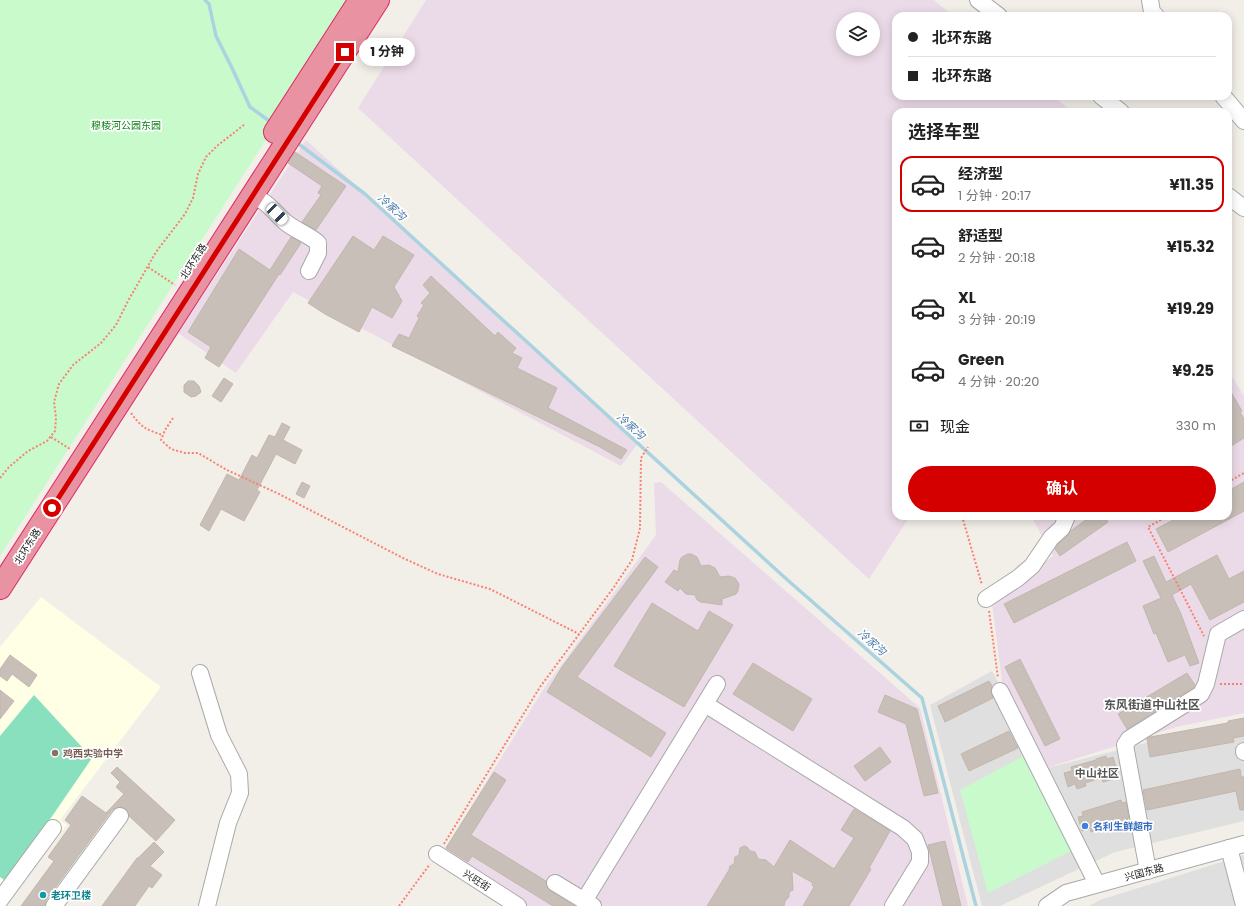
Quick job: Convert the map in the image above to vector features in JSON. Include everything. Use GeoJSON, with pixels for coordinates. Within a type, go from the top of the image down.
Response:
{"type":"FeatureCollection","features":[{"type":"Feature","properties":{"kind":"highway","name":"北环东路"},"geometry":{"type":"LineString","coordinates":[[0,563],[360,0]]}},
{"type":"Feature","properties":{"kind":"highway","name":"北环东路"},"geometry":{"type":"LineString","coordinates":[[0,588],[378,0]]}},
{"type":"Feature","properties":{"kind":"street"},"geometry":{"type":"LineString","coordinates":[[978,0],[994,12]]}},
{"type":"Feature","properties":{"kind":"street"},"geometry":{"type":"LineString","coordinates":[[1150,0],[1152,12]]}},
{"type":"Feature","properties":{"kind":"street"},"geometry":{"type":"LineString","coordinates":[[1106,100],[1116,108]]}},
{"type":"Feature","properties":{"kind":"street"},"geometry":{"type":"LineString","coordinates":[[1226,100],[1244,121]]}},
{"type":"Feature","properties":{"kind":"street"},"geometry":{"type":"LineString","coordinates":[[252,197],[260,199],[270,206],[284,221],[318,243],[318,253],[309,271]]}},
{"type":"Feature","properties":{"kind":"street"},"geometry":{"type":"LineString","coordinates":[[1232,199],[1244,208]]}},
{"type":"Feature","properties":{"kind":"street"},"geometry":{"type":"LineString","coordinates":[[986,599],[1018,578],[1032,566],[1051,538],[1062,528],[1065,520]]}},
{"type":"Feature","properties":{"kind":"street"},"geometry":{"type":"LineString","coordinates":[[1148,870],[1125,745],[1129,739],[1201,694],[1206,684],[1218,634],[1244,619]]}},
{"type":"Feature","properties":{"kind":"street"},"geometry":{"type":"LineString","coordinates":[[200,674],[219,734],[239,774],[240,793],[228,822],[207,906]]}},
{"type":"Feature","properties":{"kind":"street"},"geometry":{"type":"LineString","coordinates":[[555,884],[589,904],[717,684]]}},
{"type":"Feature","properties":{"kind":"street"},"geometry":{"type":"LineString","coordinates":[[1000,691],[1097,884]]}},
{"type":"Feature","properties":{"kind":"street"},"geometry":{"type":"LineString","coordinates":[[705,704],[903,828],[915,839],[920,852],[920,862],[893,906]]}},
{"type":"Feature","properties":{"kind":"street"},"geometry":{"type":"LineString","coordinates":[[54,906],[120,816]]}},
{"type":"Feature","properties":{"kind":"street"},"geometry":{"type":"LineString","coordinates":[[0,900],[53,828]]}},
{"type":"Feature","properties":{"kind":"street"},"geometry":{"type":"LineString","coordinates":[[1236,846],[1244,905]]}},
{"type":"Feature","properties":{"kind":"street","name":"兴国东路"},"geometry":{"type":"LineString","coordinates":[[1047,906],[1097,884],[1236,846]]}},
{"type":"Feature","properties":{"kind":"street","name":"兴旺街"},"geometry":{"type":"LineString","coordinates":[[437,854],[518,906]]}},
{"type":"Feature","properties":{"kind":"path"},"geometry":{"type":"LineString","coordinates":[[0,478],[9,467],[23,455],[47,441],[51,437],[55,431],[56,418],[54,402],[59,384],[73,365],[101,343],[116,325],[156,252],[185,214],[193,198],[198,174],[206,158],[216,146],[245,124]]}},
{"type":"Feature","properties":{"kind":"path"},"geometry":{"type":"LineString","coordinates":[[148,267],[177,286]]}},
{"type":"Feature","properties":{"kind":"path"},"geometry":{"type":"LineString","coordinates":[[128,410],[139,424],[148,430],[163,434]]}},
{"type":"Feature","properties":{"kind":"path"},"geometry":{"type":"LineString","coordinates":[[172,418],[161,440],[171,449],[198,453],[227,470],[279,494],[403,558],[438,574],[490,589],[579,634]]}},
{"type":"Feature","properties":{"kind":"path"},"geometry":{"type":"LineString","coordinates":[[51,437],[71,450]]}},
{"type":"Feature","properties":{"kind":"path"},"geometry":{"type":"LineString","coordinates":[[398,906],[437,854],[540,688],[632,560],[640,528],[641,458],[648,447]]}},
{"type":"Feature","properties":{"kind":"path"},"geometry":{"type":"LineString","coordinates":[[1232,480],[1244,473]]}},
{"type":"Feature","properties":{"kind":"path"},"geometry":{"type":"LineString","coordinates":[[1161,520],[1148,528],[1204,637]]}},
{"type":"Feature","properties":{"kind":"path"},"geometry":{"type":"LineString","coordinates":[[1206,684],[1244,684]]}},
{"type":"Feature","properties":{"kind":"shaded area"},"geometry":{"type":"Polygon","coordinates":[[[426,0],[934,0],[948,12],[892,12],[892,100],[1058,100],[1068,108],[892,108],[892,520],[907,520],[869,579],[358,108],[426,0]]]}},
{"type":"Feature","properties":{"kind":"shaded area"},"geometry":{"type":"Polygon","coordinates":[[[306,140],[639,442],[621,466],[293,292],[236,373],[178,333],[306,140]]]}},
{"type":"Feature","properties":{"kind":"shaded area"},"geometry":{"type":"Polygon","coordinates":[[[1232,376],[1244,396],[1244,713],[1176,727],[1043,769],[1003,689],[992,603],[1053,556],[1033,520],[1232,520],[1232,376]]]}},
{"type":"Feature","properties":{"kind":"shaded area"},"geometry":{"type":"Polygon","coordinates":[[[661,482],[920,708],[968,906],[528,906],[443,852],[543,690],[656,535],[654,483],[661,482]]]}},
{"type":"Feature","properties":{"kind":"shaded area","name":"鸡西实验中学"},"geometry":{"type":"Polygon","coordinates":[[[41,597],[161,687],[60,820],[67,825],[54,841],[50,843],[6,906],[0,906],[0,647],[41,597]]]}},
{"type":"Feature","properties":{"kind":"shaded area"},"geometry":{"type":"Polygon","coordinates":[[[992,671],[1043,769],[1244,718],[1244,821],[1115,852],[1000,906],[982,906],[930,705],[992,671]]]}},
{"type":"Feature","properties":{"kind":"shaded area"},"geometry":{"type":"Polygon","coordinates":[[[1244,855],[1244,906],[1089,906],[1100,900],[1244,855]]]}},
{"type":"Feature","properties":{"kind":"green space","name":"穆棱河公园东园"},"geometry":{"type":"Polygon","coordinates":[[[0,0],[355,0],[0,556],[0,0]]]}},
{"type":"Feature","properties":{"kind":"green space"},"geometry":{"type":"Polygon","coordinates":[[[34,695],[92,758],[7,882],[0,877],[0,736],[34,695]]]}},
{"type":"Feature","properties":{"kind":"green space"},"geometry":{"type":"Polygon","coordinates":[[[1027,754],[1073,850],[988,893],[960,790],[1027,754]]]}},
{"type":"Feature","properties":{"kind":"building"},"geometry":{"type":"Polygon","coordinates":[[[295,152],[346,186],[316,230],[302,222],[321,195],[318,193],[322,186],[288,163],[295,152]]]}},
{"type":"Feature","properties":{"kind":"building"},"geometry":{"type":"Polygon","coordinates":[[[353,236],[374,250],[383,236],[414,255],[394,287],[402,301],[392,318],[372,307],[359,332],[308,303],[353,236]]]}},
{"type":"Feature","properties":{"kind":"building"},"geometry":{"type":"Polygon","coordinates":[[[291,237],[301,243],[280,275],[279,274],[219,367],[205,358],[211,347],[188,332],[239,249],[270,270],[291,237]]]}},
{"type":"Feature","properties":{"kind":"building"},"geometry":{"type":"Polygon","coordinates":[[[431,276],[495,336],[498,332],[516,348],[512,353],[522,358],[517,368],[557,388],[548,408],[627,450],[621,459],[598,446],[392,346],[399,334],[409,338],[419,318],[417,316],[424,305],[421,303],[430,293],[423,285],[431,276]]]}},
{"type":"Feature","properties":{"kind":"building"},"geometry":{"type":"Polygon","coordinates":[[[224,378],[233,384],[221,402],[212,396],[224,378]]]}},
{"type":"Feature","properties":{"kind":"building"},"geometry":{"type":"Polygon","coordinates":[[[188,381],[194,381],[199,386],[201,392],[196,396],[191,397],[184,392],[184,385],[188,381]]]}},
{"type":"Feature","properties":{"kind":"building"},"geometry":{"type":"Polygon","coordinates":[[[1232,394],[1242,411],[1240,412],[1244,419],[1244,438],[1232,446],[1232,394]]]}},
{"type":"Feature","properties":{"kind":"building"},"geometry":{"type":"Polygon","coordinates":[[[282,423],[290,427],[283,440],[302,450],[295,464],[276,454],[257,490],[260,492],[244,521],[221,509],[209,531],[200,525],[227,474],[239,480],[252,455],[257,458],[269,435],[275,437],[282,423]]]}},
{"type":"Feature","properties":{"kind":"building"},"geometry":{"type":"Polygon","coordinates":[[[302,482],[310,486],[304,498],[296,494],[302,482]]]}},
{"type":"Feature","properties":{"kind":"building"},"geometry":{"type":"Polygon","coordinates":[[[1244,482],[1244,511],[1232,517],[1232,489],[1244,482]]]}},
{"type":"Feature","properties":{"kind":"building"},"geometry":{"type":"Polygon","coordinates":[[[1086,520],[1107,520],[1108,522],[1060,556],[1055,549],[1072,530],[1086,520]]]}},
{"type":"Feature","properties":{"kind":"building"},"geometry":{"type":"Polygon","coordinates":[[[1173,520],[1227,520],[1168,552],[1156,529],[1173,520]]]}},
{"type":"Feature","properties":{"kind":"building"},"geometry":{"type":"Polygon","coordinates":[[[1127,542],[1136,561],[1014,623],[1004,604],[1127,542]]]}},
{"type":"Feature","properties":{"kind":"building"},"geometry":{"type":"Polygon","coordinates":[[[688,554],[697,557],[701,566],[709,565],[715,568],[720,577],[729,576],[735,578],[739,584],[736,594],[722,599],[722,605],[701,602],[697,600],[695,595],[686,594],[680,588],[678,591],[665,582],[674,570],[678,572],[680,560],[688,554]]]}},
{"type":"Feature","properties":{"kind":"building"},"geometry":{"type":"Polygon","coordinates":[[[1217,555],[1229,579],[1244,571],[1244,602],[1210,620],[1191,584],[1172,595],[1181,614],[1199,663],[1190,666],[1185,655],[1168,662],[1156,633],[1154,634],[1143,606],[1161,598],[1143,561],[1154,556],[1166,582],[1217,555]]]}},
{"type":"Feature","properties":{"kind":"building"},"geometry":{"type":"Polygon","coordinates":[[[645,557],[658,567],[577,677],[666,733],[651,757],[547,692],[562,667],[645,557]]]}},
{"type":"Feature","properties":{"kind":"building"},"geometry":{"type":"Polygon","coordinates":[[[652,603],[698,631],[709,611],[733,625],[684,707],[614,666],[652,603]]]}},
{"type":"Feature","properties":{"kind":"building"},"geometry":{"type":"Polygon","coordinates":[[[10,655],[37,675],[29,687],[12,674],[7,681],[0,676],[0,669],[10,655]]]}},
{"type":"Feature","properties":{"kind":"building"},"geometry":{"type":"Polygon","coordinates":[[[1020,659],[1060,739],[1045,746],[1005,667],[1020,659]]]}},
{"type":"Feature","properties":{"kind":"building"},"geometry":{"type":"Polygon","coordinates":[[[753,663],[812,699],[793,731],[733,694],[753,663]]]}},
{"type":"Feature","properties":{"kind":"building"},"geometry":{"type":"Polygon","coordinates":[[[1187,673],[1195,685],[1194,687],[1127,729],[1118,714],[1187,673]]]}},
{"type":"Feature","properties":{"kind":"building"},"geometry":{"type":"Polygon","coordinates":[[[989,681],[992,686],[991,691],[993,698],[945,722],[938,706],[989,681]]]}},
{"type":"Feature","properties":{"kind":"building"},"geometry":{"type":"Polygon","coordinates":[[[0,690],[14,701],[0,719],[0,690]]]}},
{"type":"Feature","properties":{"kind":"building"},"geometry":{"type":"Polygon","coordinates":[[[885,695],[917,709],[938,793],[924,796],[906,724],[878,712],[885,695]]]}},
{"type":"Feature","properties":{"kind":"building"},"geometry":{"type":"Polygon","coordinates":[[[1244,718],[1244,736],[1233,738],[1234,742],[1150,757],[1147,739],[1150,737],[1228,723],[1228,721],[1244,718]]]}},
{"type":"Feature","properties":{"kind":"building"},"geometry":{"type":"Polygon","coordinates":[[[1009,731],[1018,748],[969,771],[961,754],[1009,731]]]}},
{"type":"Feature","properties":{"kind":"building"},"geometry":{"type":"Polygon","coordinates":[[[880,747],[891,762],[865,781],[854,766],[880,747]]]}},
{"type":"Feature","properties":{"kind":"building"},"geometry":{"type":"Polygon","coordinates":[[[1106,756],[1107,759],[1113,757],[1118,773],[1112,774],[1113,779],[1103,782],[1101,778],[1085,783],[1086,786],[1077,789],[1075,784],[1068,787],[1064,773],[1072,771],[1071,767],[1106,756]]]}},
{"type":"Feature","properties":{"kind":"building"},"geometry":{"type":"Polygon","coordinates":[[[117,767],[175,820],[156,841],[129,816],[126,809],[121,807],[112,810],[46,900],[45,906],[21,906],[54,861],[48,857],[71,825],[65,820],[82,796],[106,813],[124,794],[116,787],[120,782],[111,773],[117,767]]]}},
{"type":"Feature","properties":{"kind":"building"},"geometry":{"type":"Polygon","coordinates":[[[1240,769],[1241,777],[1244,777],[1244,810],[1240,810],[1236,791],[1147,810],[1143,790],[1240,769]]]}},
{"type":"Feature","properties":{"kind":"building"},"geometry":{"type":"Polygon","coordinates":[[[494,772],[506,780],[471,835],[546,881],[547,887],[550,891],[575,906],[553,906],[472,856],[468,862],[446,848],[494,772]]]}},
{"type":"Feature","properties":{"kind":"building"},"geometry":{"type":"Polygon","coordinates":[[[1121,800],[1122,803],[1126,802],[1129,818],[1127,818],[1128,821],[1091,832],[1090,828],[1082,831],[1078,817],[1083,816],[1082,812],[1121,800]]]}},
{"type":"Feature","properties":{"kind":"building"},"geometry":{"type":"Polygon","coordinates":[[[854,809],[890,831],[869,868],[871,869],[849,906],[803,906],[814,887],[812,885],[813,883],[792,871],[793,890],[789,892],[789,897],[785,901],[784,906],[707,906],[730,866],[734,864],[735,857],[739,855],[740,848],[744,846],[750,851],[755,852],[758,859],[766,860],[774,867],[790,840],[834,869],[854,838],[841,830],[854,809]]]}},
{"type":"Feature","properties":{"kind":"building"},"geometry":{"type":"Polygon","coordinates":[[[945,841],[961,906],[943,906],[928,845],[945,841]]]}},
{"type":"Feature","properties":{"kind":"building"},"geometry":{"type":"Polygon","coordinates":[[[154,842],[164,852],[150,866],[162,875],[152,888],[149,886],[135,906],[102,906],[137,858],[154,842]]]}},
{"type":"Feature","properties":{"kind":"waterway","name":"冷家沟"},"geometry":{"type":"LineString","coordinates":[[205,0],[209,4],[216,36],[250,107],[272,123]]}},
{"type":"Feature","properties":{"kind":"waterway","name":"冷家沟"},"geometry":{"type":"LineString","coordinates":[[296,142],[365,194],[783,576],[922,698],[976,906]]}},
{"type":"Feature","properties":{"kind":"place","name":"鸡西实验中学"},"geometry":{"type":"Point","coordinates":[55,753]}},
{"type":"Feature","properties":{"kind":"place","name":"名利生鲜超市"},"geometry":{"type":"Point","coordinates":[1085,826]}},
{"type":"Feature","properties":{"kind":"place","name":"老环卫楼"},"geometry":{"type":"Point","coordinates":[43,895]}},
{"type":"Feature","properties":{"kind":"district","name":"东风街道中山社区"},"geometry":{"type":"Point","coordinates":[1152,705]}},
{"type":"Feature","properties":{"kind":"district","name":"中山社区"},"geometry":{"type":"Point","coordinates":[1097,773]}},
{"type":"Feature","properties":{"kind":"route"},"geometry":{"type":"LineString","coordinates":[[52,508],[345,52]]}}]}
